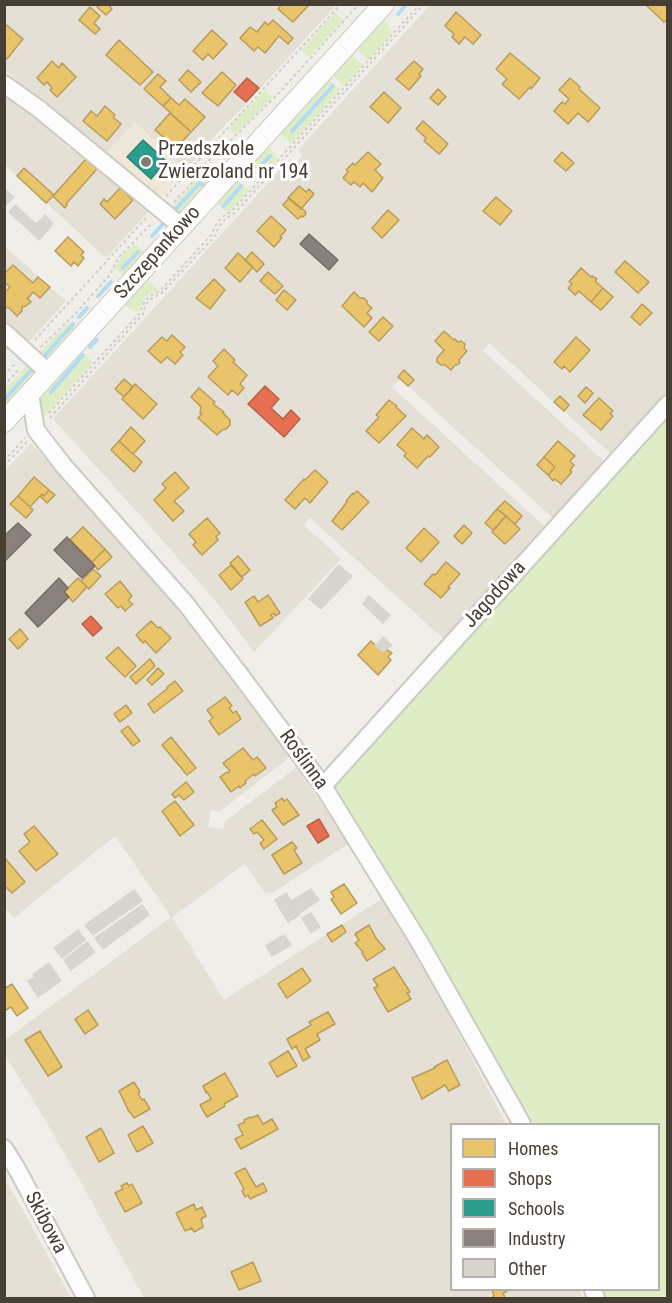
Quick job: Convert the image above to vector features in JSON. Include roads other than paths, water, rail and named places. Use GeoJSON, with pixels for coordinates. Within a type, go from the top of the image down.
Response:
{"type":"FeatureCollection","features":[{"type":"Feature","properties":{"kind":"street","name":"Szczepankowo"},"geometry":{"type":"LineString","coordinates":[[6,420],[384,4]]}},
{"type":"Feature","properties":{"kind":"street"},"geometry":{"type":"LineString","coordinates":[[4,84],[39,109],[183,227]]}},
{"type":"Feature","properties":{"kind":"street"},"geometry":{"type":"LineString","coordinates":[[4,332],[49,373]]}},
{"type":"Feature","properties":{"kind":"street","name":"Roślinna"},"geometry":{"type":"LineString","coordinates":[[30,394],[36,430],[63,465],[186,604],[323,786],[420,943],[521,1123]]}},
{"type":"Feature","properties":{"kind":"street","name":"Jagodowa"},"geometry":{"type":"LineString","coordinates":[[323,786],[668,404]]}},
{"type":"Feature","properties":{"kind":"street","name":"Roślinna"},"geometry":{"type":"LineString","coordinates":[[6,420],[36,430]]}},
{"type":"Feature","properties":{"kind":"street","name":"Skibowa"},"geometry":{"type":"LineString","coordinates":[[4,1148],[86,1299]]}},
{"type":"Feature","properties":{"kind":"waterway"},"geometry":{"type":"LineString","coordinates":[[398,14],[407,4]]}},
{"type":"Feature","properties":{"kind":"waterway"},"geometry":{"type":"LineString","coordinates":[[292,131],[333,86]]}},
{"type":"Feature","properties":{"kind":"waterway"},"geometry":{"type":"LineString","coordinates":[[261,166],[270,156]]}},
{"type":"Feature","properties":{"kind":"waterway"},"geometry":{"type":"LineString","coordinates":[[175,210],[200,183],[203,185]]}},
{"type":"Feature","properties":{"kind":"waterway"},"geometry":{"type":"LineString","coordinates":[[224,206],[241,186]]}},
{"type":"Feature","properties":{"kind":"waterway"},"geometry":{"type":"LineString","coordinates":[[152,236],[163,224]]}},
{"type":"Feature","properties":{"kind":"waterway"},"geometry":{"type":"LineString","coordinates":[[123,268],[138,252]]}},
{"type":"Feature","properties":{"kind":"waterway"},"geometry":{"type":"LineString","coordinates":[[98,296],[111,282]]}},
{"type":"Feature","properties":{"kind":"waterway"},"geometry":{"type":"LineString","coordinates":[[79,317],[87,308]]}},
{"type":"Feature","properties":{"kind":"waterway"},"geometry":{"type":"LineString","coordinates":[[42,359],[73,324]]}},
{"type":"Feature","properties":{"kind":"waterway"},"geometry":{"type":"LineString","coordinates":[[90,347],[97,340]]}},
{"type":"Feature","properties":{"kind":"waterway"},"geometry":{"type":"LineString","coordinates":[[51,392],[83,355]]}},
{"type":"Feature","properties":{"kind":"waterway"},"geometry":{"type":"LineString","coordinates":[[4,400],[31,370]]}},
{"type":"Feature","properties":{"kind":"place","name":"Przedszkole Zwierzoland nr 194"},"geometry":{"type":"Point","coordinates":[146,162]}}]}
